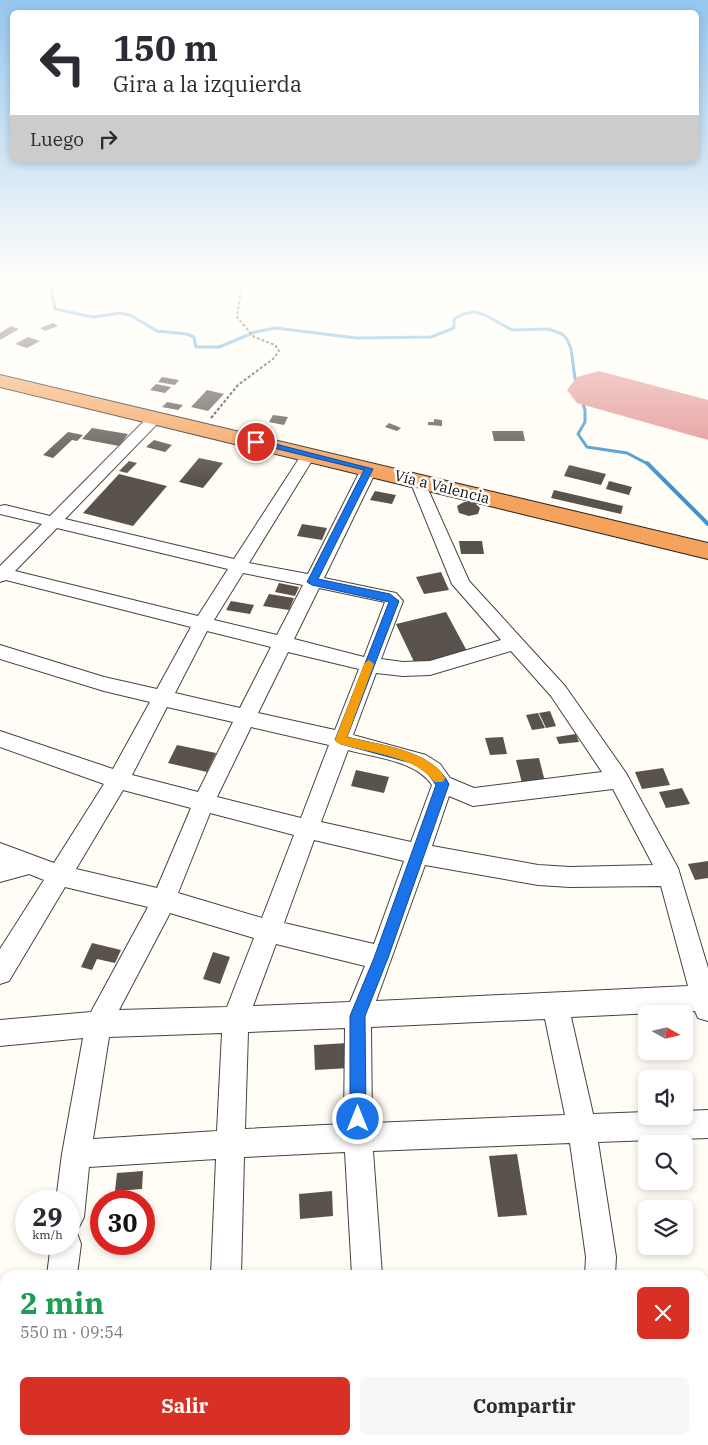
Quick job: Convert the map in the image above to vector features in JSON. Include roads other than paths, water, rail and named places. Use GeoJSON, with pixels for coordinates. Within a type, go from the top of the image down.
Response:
{"type":"FeatureCollection","features":[{"type":"Feature","properties":{"kind":"highway","name":"Vía a Valencia"},"geometry":{"type":"LineString","coordinates":[[0,381],[708,551]]}},
{"type":"Feature","properties":{"kind":"street"},"geometry":{"type":"LineString","coordinates":[[1,574],[155,418]]}},
{"type":"Feature","properties":{"kind":"street"},"geometry":{"type":"LineString","coordinates":[[0,972],[118,780],[202,624],[309,454]]}},
{"type":"Feature","properties":{"kind":"street"},"geometry":{"type":"LineString","coordinates":[[72,1190],[76,1154],[98,1024],[164,900],[204,802],[369,469]]}},
{"type":"Feature","properties":{"kind":"street"},"geometry":{"type":"LineString","coordinates":[[0,1033],[98,1024],[358,1016],[555,1005],[706,1004],[670,875],[619,779],[558,691],[461,584],[418,481]]}},
{"type":"Feature","properties":{"kind":"street"},"geometry":{"type":"LineString","coordinates":[[5,510],[238,566],[393,599],[394,604],[369,665],[235,1020],[226,1270]]}},
{"type":"Feature","properties":{"kind":"street"},"geometry":{"type":"LineString","coordinates":[[1,574],[369,665],[403,669],[430,668],[515,643]]}},
{"type":"Feature","properties":{"kind":"street"},"geometry":{"type":"LineString","coordinates":[[0,652],[104,684],[341,740],[419,761],[432,770],[443,784],[473,797],[619,779]]}},
{"type":"Feature","properties":{"kind":"street"},"geometry":{"type":"LineString","coordinates":[[0,739],[118,780],[307,829],[418,854],[538,875],[570,877],[670,875]]}},
{"type":"Feature","properties":{"kind":"street"},"geometry":{"type":"LineString","coordinates":[[366,1270],[358,1136],[358,1016],[381,958],[443,784]]}},
{"type":"Feature","properties":{"kind":"street"},"geometry":{"type":"LineString","coordinates":[[0,853],[58,875],[164,900],[268,931],[381,958]]}},
{"type":"Feature","properties":{"kind":"street"},"geometry":{"type":"LineString","coordinates":[[0,872],[29,864]]}},
{"type":"Feature","properties":{"kind":"street"},"geometry":{"type":"LineString","coordinates":[[555,1005],[582,1128],[601,1257],[600,1270]]}},
{"type":"Feature","properties":{"kind":"street"},"geometry":{"type":"LineString","coordinates":[[76,1154],[231,1142],[708,1124]]}},
{"type":"Feature","properties":{"kind":"street"},"geometry":{"type":"LineString","coordinates":[[63,1270],[65,1255]]}},
{"type":"Feature","properties":{"kind":"waterway"},"geometry":{"type":"LineString","coordinates":[[196,346],[220,346]]}},
{"type":"Feature","properties":{"kind":"waterway"},"geometry":{"type":"LineString","coordinates":[[570,346],[575,379],[585,410],[585,422],[578,434],[587,447],[627,453],[648,464]]}},
{"type":"Feature","properties":{"kind":"waterway"},"geometry":{"type":"LineString","coordinates":[[648,464],[708,524]]}}]}
